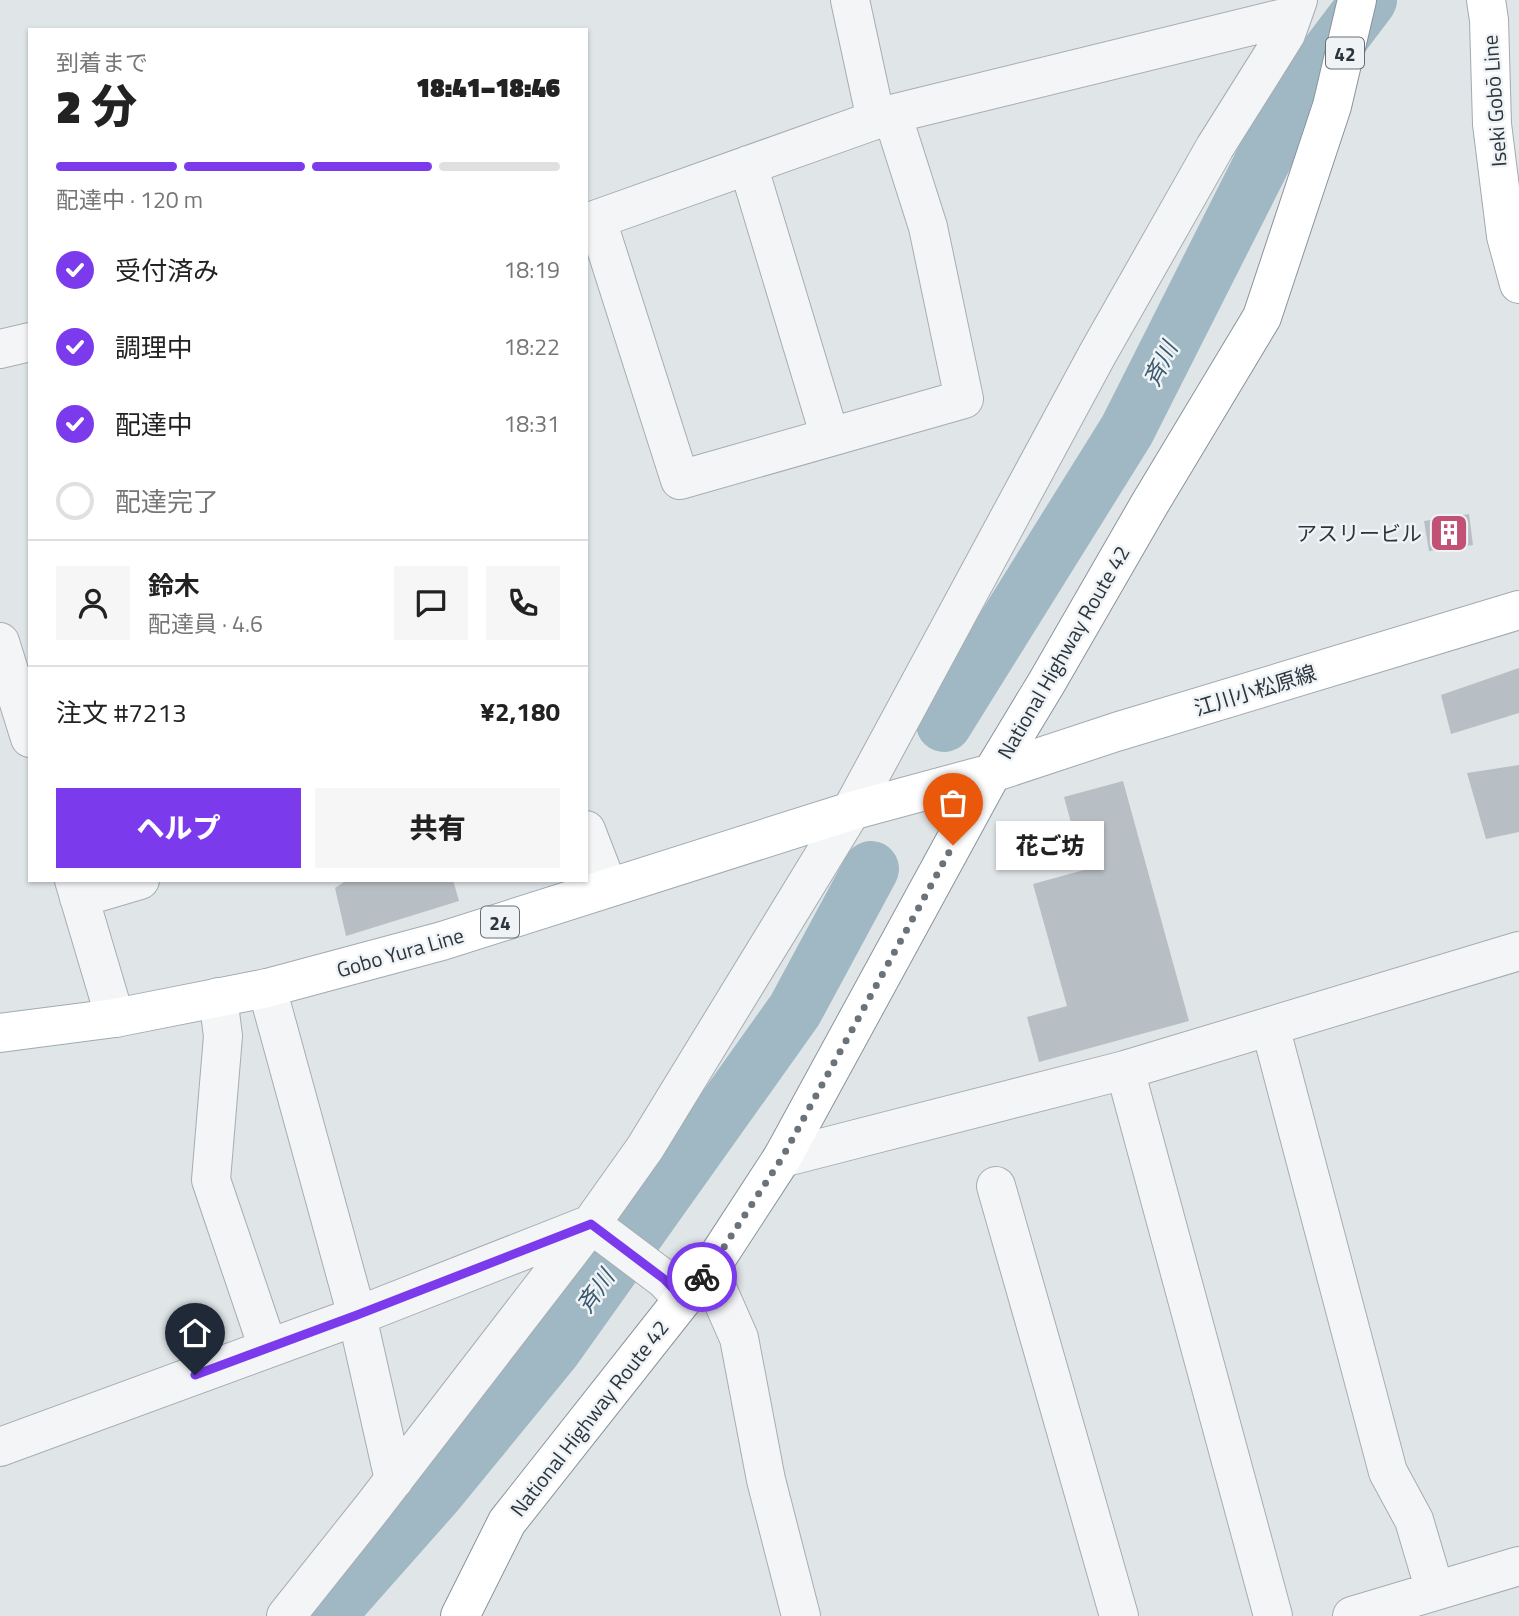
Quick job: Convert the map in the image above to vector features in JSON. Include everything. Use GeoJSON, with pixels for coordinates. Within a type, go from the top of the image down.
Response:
{"type":"FeatureCollection","features":[{"type":"Feature","properties":{"kind":"main road","name":"National Highway Route 42"},"geometry":{"type":"LineString","coordinates":[[460,1616],[507,1522],[673,1289],[709,1270],[782,1158],[992,773],[1262,317],[1332,106],[1357,0]]}},
{"type":"Feature","properties":{"kind":"main road","name":"Iseki Gobō Line"},"geometry":{"type":"LineString","coordinates":[[1486,0],[1494,137],[1506,236],[1519,284]]}},
{"type":"Feature","properties":{"kind":"main road","name":"江川小松原線"},"geometry":{"type":"LineString","coordinates":[[992,773],[1129,728],[1519,610]]}},
{"type":"Feature","properties":{"kind":"main road","name":"Gobo Yura Line"},"geometry":{"type":"LineString","coordinates":[[0,1033],[115,1018],[267,988],[442,941],[851,811],[992,773]]}},
{"type":"Feature","properties":{"kind":"street"},"geometry":{"type":"LineString","coordinates":[[850,0],[884,117],[928,227],[964,399],[680,480],[592,221],[884,117],[1295,8]]}},
{"type":"Feature","properties":{"kind":"street"},"geometry":{"type":"LineString","coordinates":[[286,1616],[591,1224],[645,1148],[851,811],[1097,355],[1215,147],[1286,34],[1295,8]]}},
{"type":"Feature","properties":{"kind":"street"},"geometry":{"type":"LineString","coordinates":[[748,165],[830,437]]}},
{"type":"Feature","properties":{"kind":"street"},"geometry":{"type":"LineString","coordinates":[[0,349],[28,342]]}},
{"type":"Feature","properties":{"kind":"street"},"geometry":{"type":"LineString","coordinates":[[0,642],[28,730]]}},
{"type":"Feature","properties":{"kind":"street"},"geometry":{"type":"LineString","coordinates":[[588,835],[608,887]]}},
{"type":"Feature","properties":{"kind":"street"},"geometry":{"type":"LineString","coordinates":[[115,1018],[76,889],[126,882]]}},
{"type":"Feature","properties":{"kind":"street"},"geometry":{"type":"LineString","coordinates":[[782,1158],[1125,1070],[1519,951]]}},
{"type":"Feature","properties":{"kind":"street"},"geometry":{"type":"LineString","coordinates":[[267,988],[357,1315],[394,1480]]}},
{"type":"Feature","properties":{"kind":"street"},"geometry":{"type":"LineString","coordinates":[[218,997],[223,1036],[211,1180],[268,1348]]}},
{"type":"Feature","properties":{"kind":"street"},"geometry":{"type":"LineString","coordinates":[[1270,1027],[1388,1472],[1414,1520],[1435,1591]]}},
{"type":"Feature","properties":{"kind":"street"},"geometry":{"type":"LineString","coordinates":[[1125,1070],[1273,1616]]}},
{"type":"Feature","properties":{"kind":"street"},"geometry":{"type":"LineString","coordinates":[[996,1186],[1119,1616]]}},
{"type":"Feature","properties":{"kind":"street"},"geometry":{"type":"LineString","coordinates":[[591,1224],[673,1289]]}},
{"type":"Feature","properties":{"kind":"street"},"geometry":{"type":"LineString","coordinates":[[0,1447],[357,1315],[591,1224]]}},
{"type":"Feature","properties":{"kind":"street"},"geometry":{"type":"LineString","coordinates":[[709,1270],[739,1338],[766,1480],[801,1616]]}},
{"type":"Feature","properties":{"kind":"street"},"geometry":{"type":"LineString","coordinates":[[1359,1615],[1519,1566]]}},
{"type":"Feature","properties":{"kind":"building","name":"アスリービル"},"geometry":{"type":"Polygon","coordinates":[[[1469,514],[1473,545],[1429,551],[1424,521],[1469,514]]]}},
{"type":"Feature","properties":{"kind":"building"},"geometry":{"type":"Polygon","coordinates":[[[1519,668],[1519,713],[1451,734],[1441,695],[1519,668]]]}},
{"type":"Feature","properties":{"kind":"building"},"geometry":{"type":"Polygon","coordinates":[[[1519,765],[1519,832],[1486,839],[1467,773],[1519,765]]]}},
{"type":"Feature","properties":{"kind":"building"},"geometry":{"type":"Polygon","coordinates":[[[1123,781],[1189,1021],[1039,1062],[1027,1017],[1067,1006],[1033,884],[1084,870],[1064,797],[1123,781]]]}},
{"type":"Feature","properties":{"kind":"building"},"geometry":{"type":"Polygon","coordinates":[[[344,882],[454,882],[459,901],[346,936],[335,888],[344,882]]]}},
{"type":"Feature","properties":{"kind":"waterway","name":"斉川"},"geometry":{"type":"LineString","coordinates":[[944,724],[1127,430],[1294,99],[1369,0]]}},
{"type":"Feature","properties":{"kind":"waterway","name":"斉川"},"geometry":{"type":"LineString","coordinates":[[327,1616],[435,1494],[553,1350],[795,1010],[871,869]]}},
{"type":"Feature","properties":{"kind":"way so far"},"geometry":{"type":"LineString","coordinates":[[702,1277],[782,1158],[953,845]]}},
{"type":"Feature","properties":{"kind":"place","name":"アスリービル"},"geometry":{"type":"Point","coordinates":[1449,533]}},
{"type":"Feature","properties":{"kind":"place","name":"花ご坊"},"geometry":{"type":"Point","coordinates":[953,845]}},
{"type":"Feature","properties":{"kind":"route"},"geometry":{"type":"LineString","coordinates":[[195,1375],[591,1224],[664,1279],[683,1299],[702,1277]]}}]}
